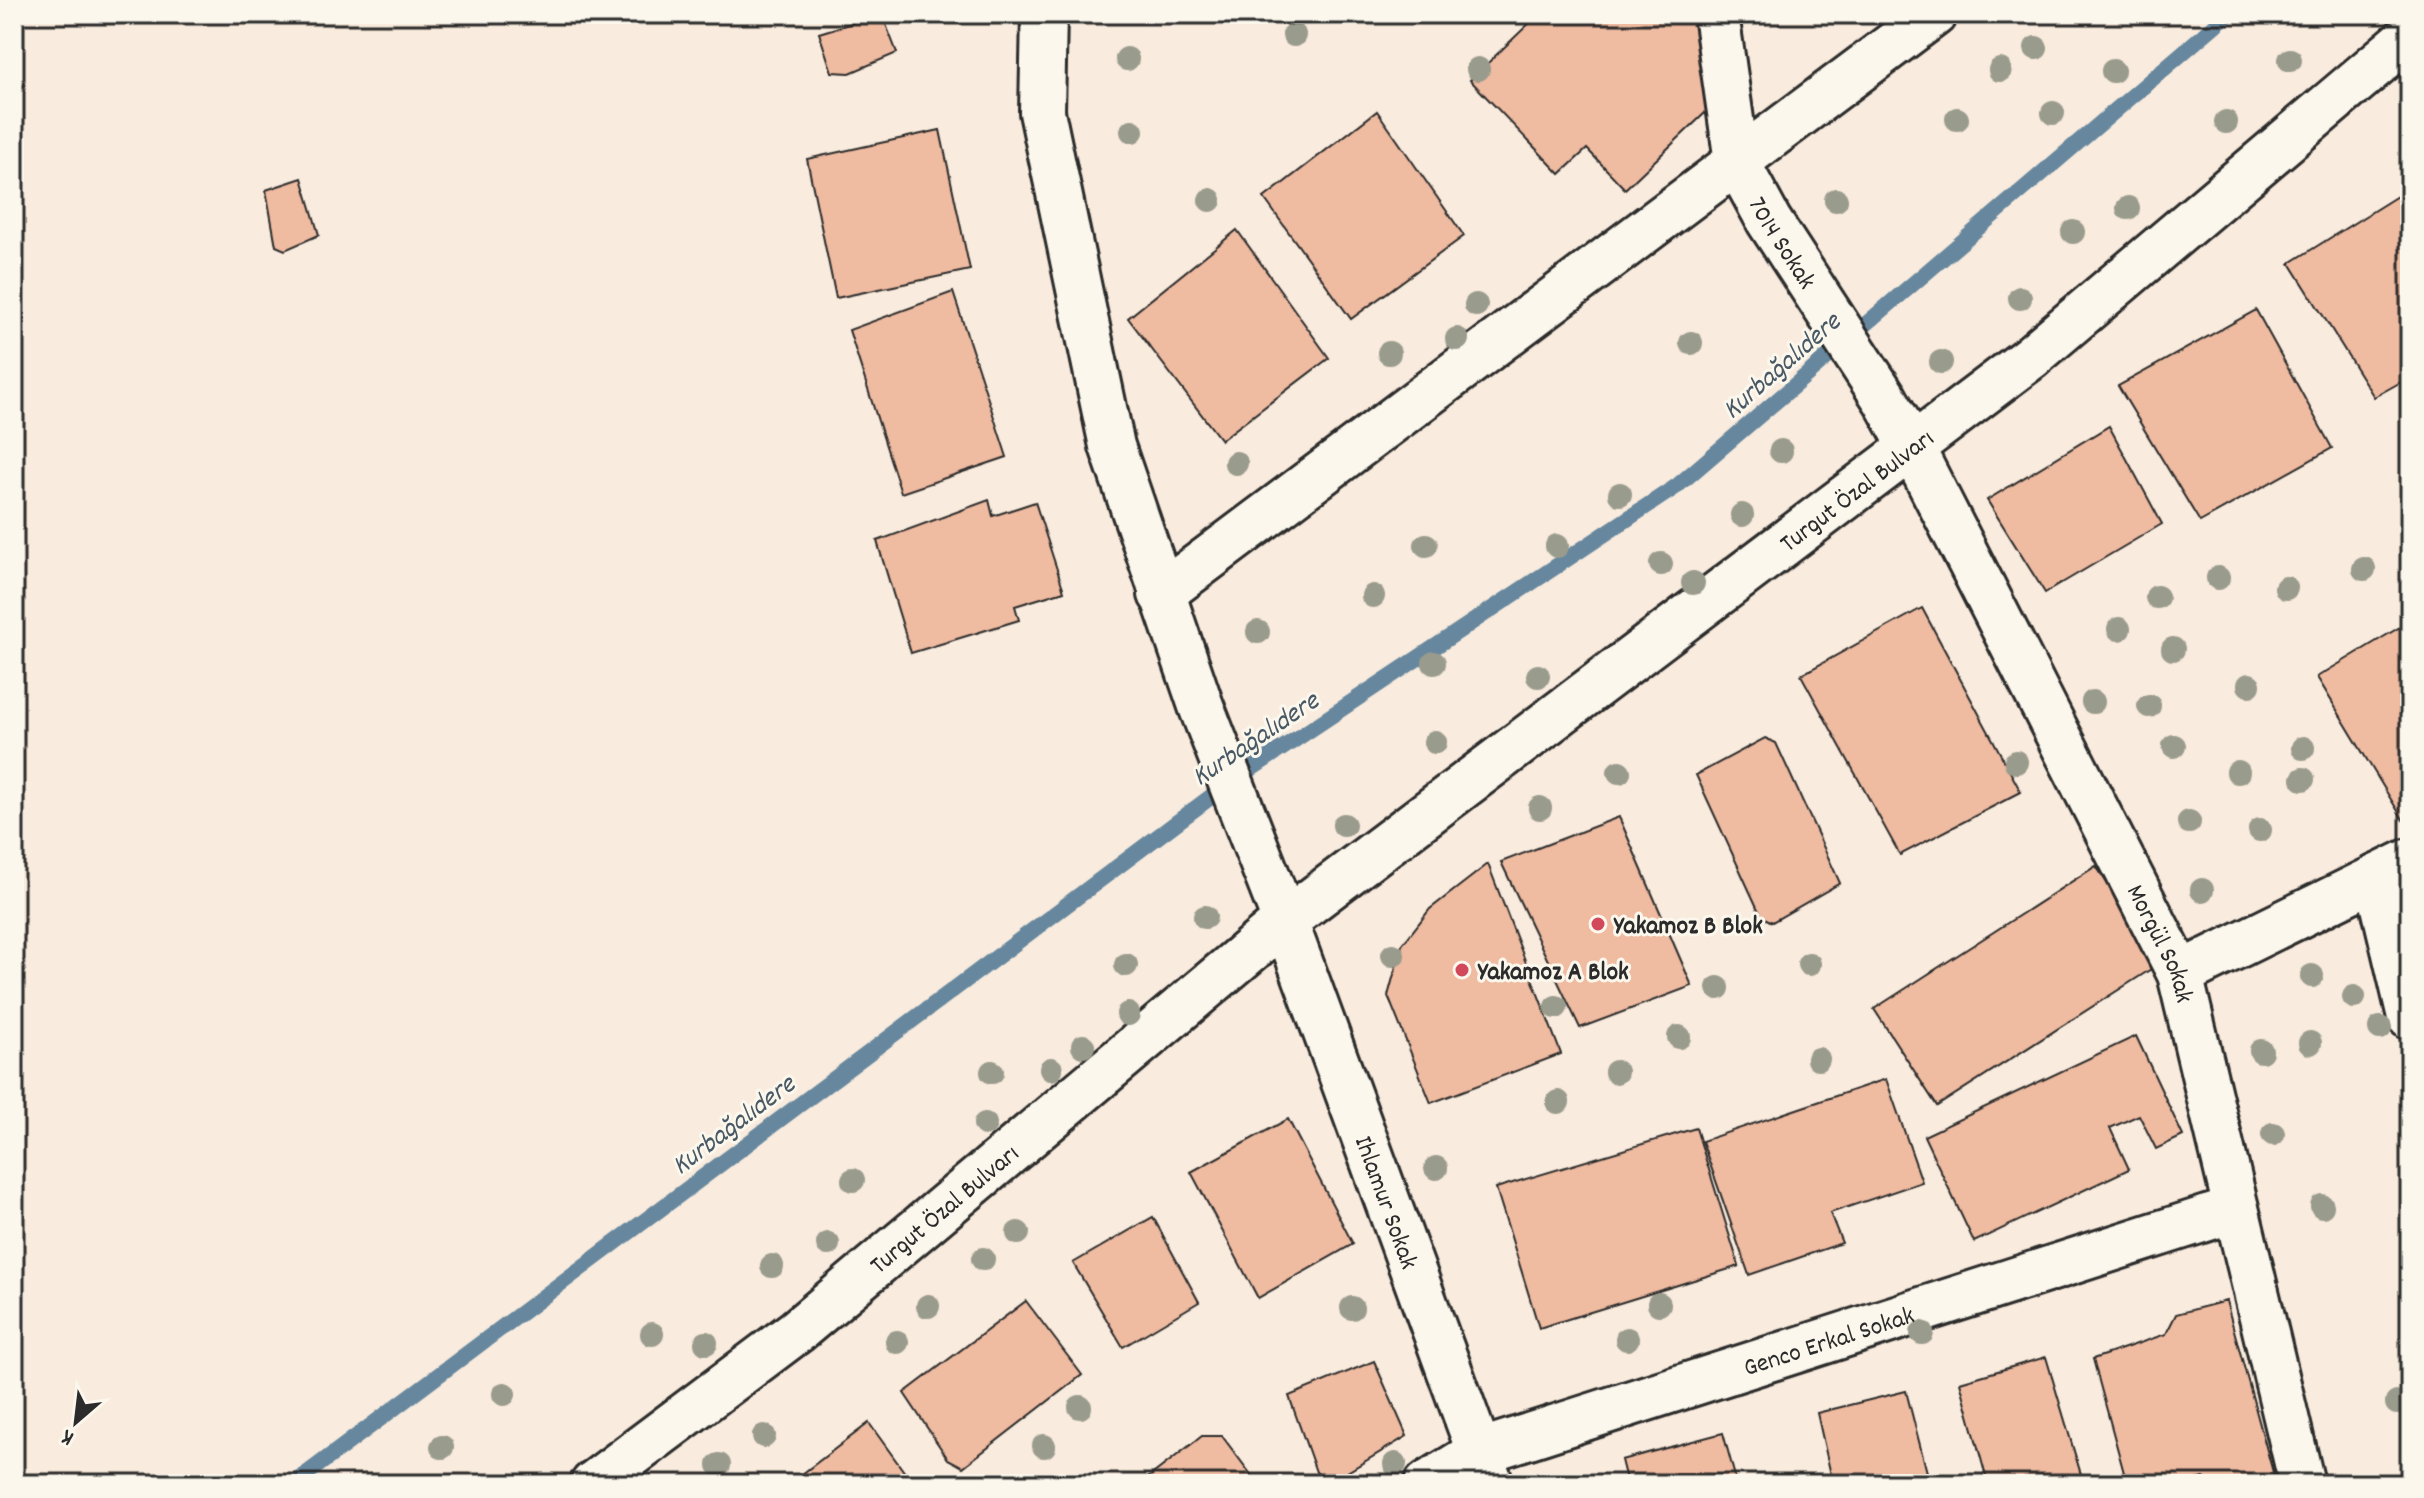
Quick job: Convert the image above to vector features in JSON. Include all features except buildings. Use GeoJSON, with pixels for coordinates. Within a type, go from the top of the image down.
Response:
{"type":"FeatureCollection","features":[{"type":"Feature","properties":{"kind":"street"},"geometry":{"type":"LineString","coordinates":[[1044,14],[1042,112],[1112,446],[1201,706],[1285,921]]}},
{"type":"Feature","properties":{"kind":"street","name":"7014 Sokak"},"geometry":{"type":"LineString","coordinates":[[1716,14],[1737,162],[1769,221],[1885,399],[1911,446]]}},
{"type":"Feature","properties":{"kind":"street"},"geometry":{"type":"LineString","coordinates":[[1161,594],[1934,14]]}},
{"type":"Feature","properties":{"kind":"street","name":"Turgut Özal Bulvarı"},"geometry":{"type":"LineString","coordinates":[[593,1484],[797,1331],[1285,921],[2031,357],[2410,36]]}},
{"type":"Feature","properties":{"kind":"street","name":"Morgül Sokak"},"geometry":{"type":"LineString","coordinates":[[1911,446],[2180,974],[2302,1484]]}},
{"type":"Feature","properties":{"kind":"street"},"geometry":{"type":"LineString","coordinates":[[2180,974],[2394,869],[2410,1017]]}},
{"type":"Feature","properties":{"kind":"street","name":"Ihlamur Sokak"},"geometry":{"type":"LineString","coordinates":[[1285,921],[1485,1468]]}},
{"type":"Feature","properties":{"kind":"street","name":"Genco Erkal Sokak"},"geometry":{"type":"LineString","coordinates":[[1427,1484],[1485,1468],[2236,1209]]}},
{"type":"Feature","properties":{"kind":"waterway","name":"Kurbağalıdere"},"geometry":{"type":"LineString","coordinates":[[293,1484],[1224,787],[1677,486],[2228,14]]}},
{"type":"Feature","properties":{"kind":"place","name":"Yakamoz B Blok"},"geometry":{"type":"Point","coordinates":[1598,924]}},
{"type":"Feature","properties":{"kind":"place","name":"Yakamoz A Blok"},"geometry":{"type":"Point","coordinates":[1462,970]}}]}
